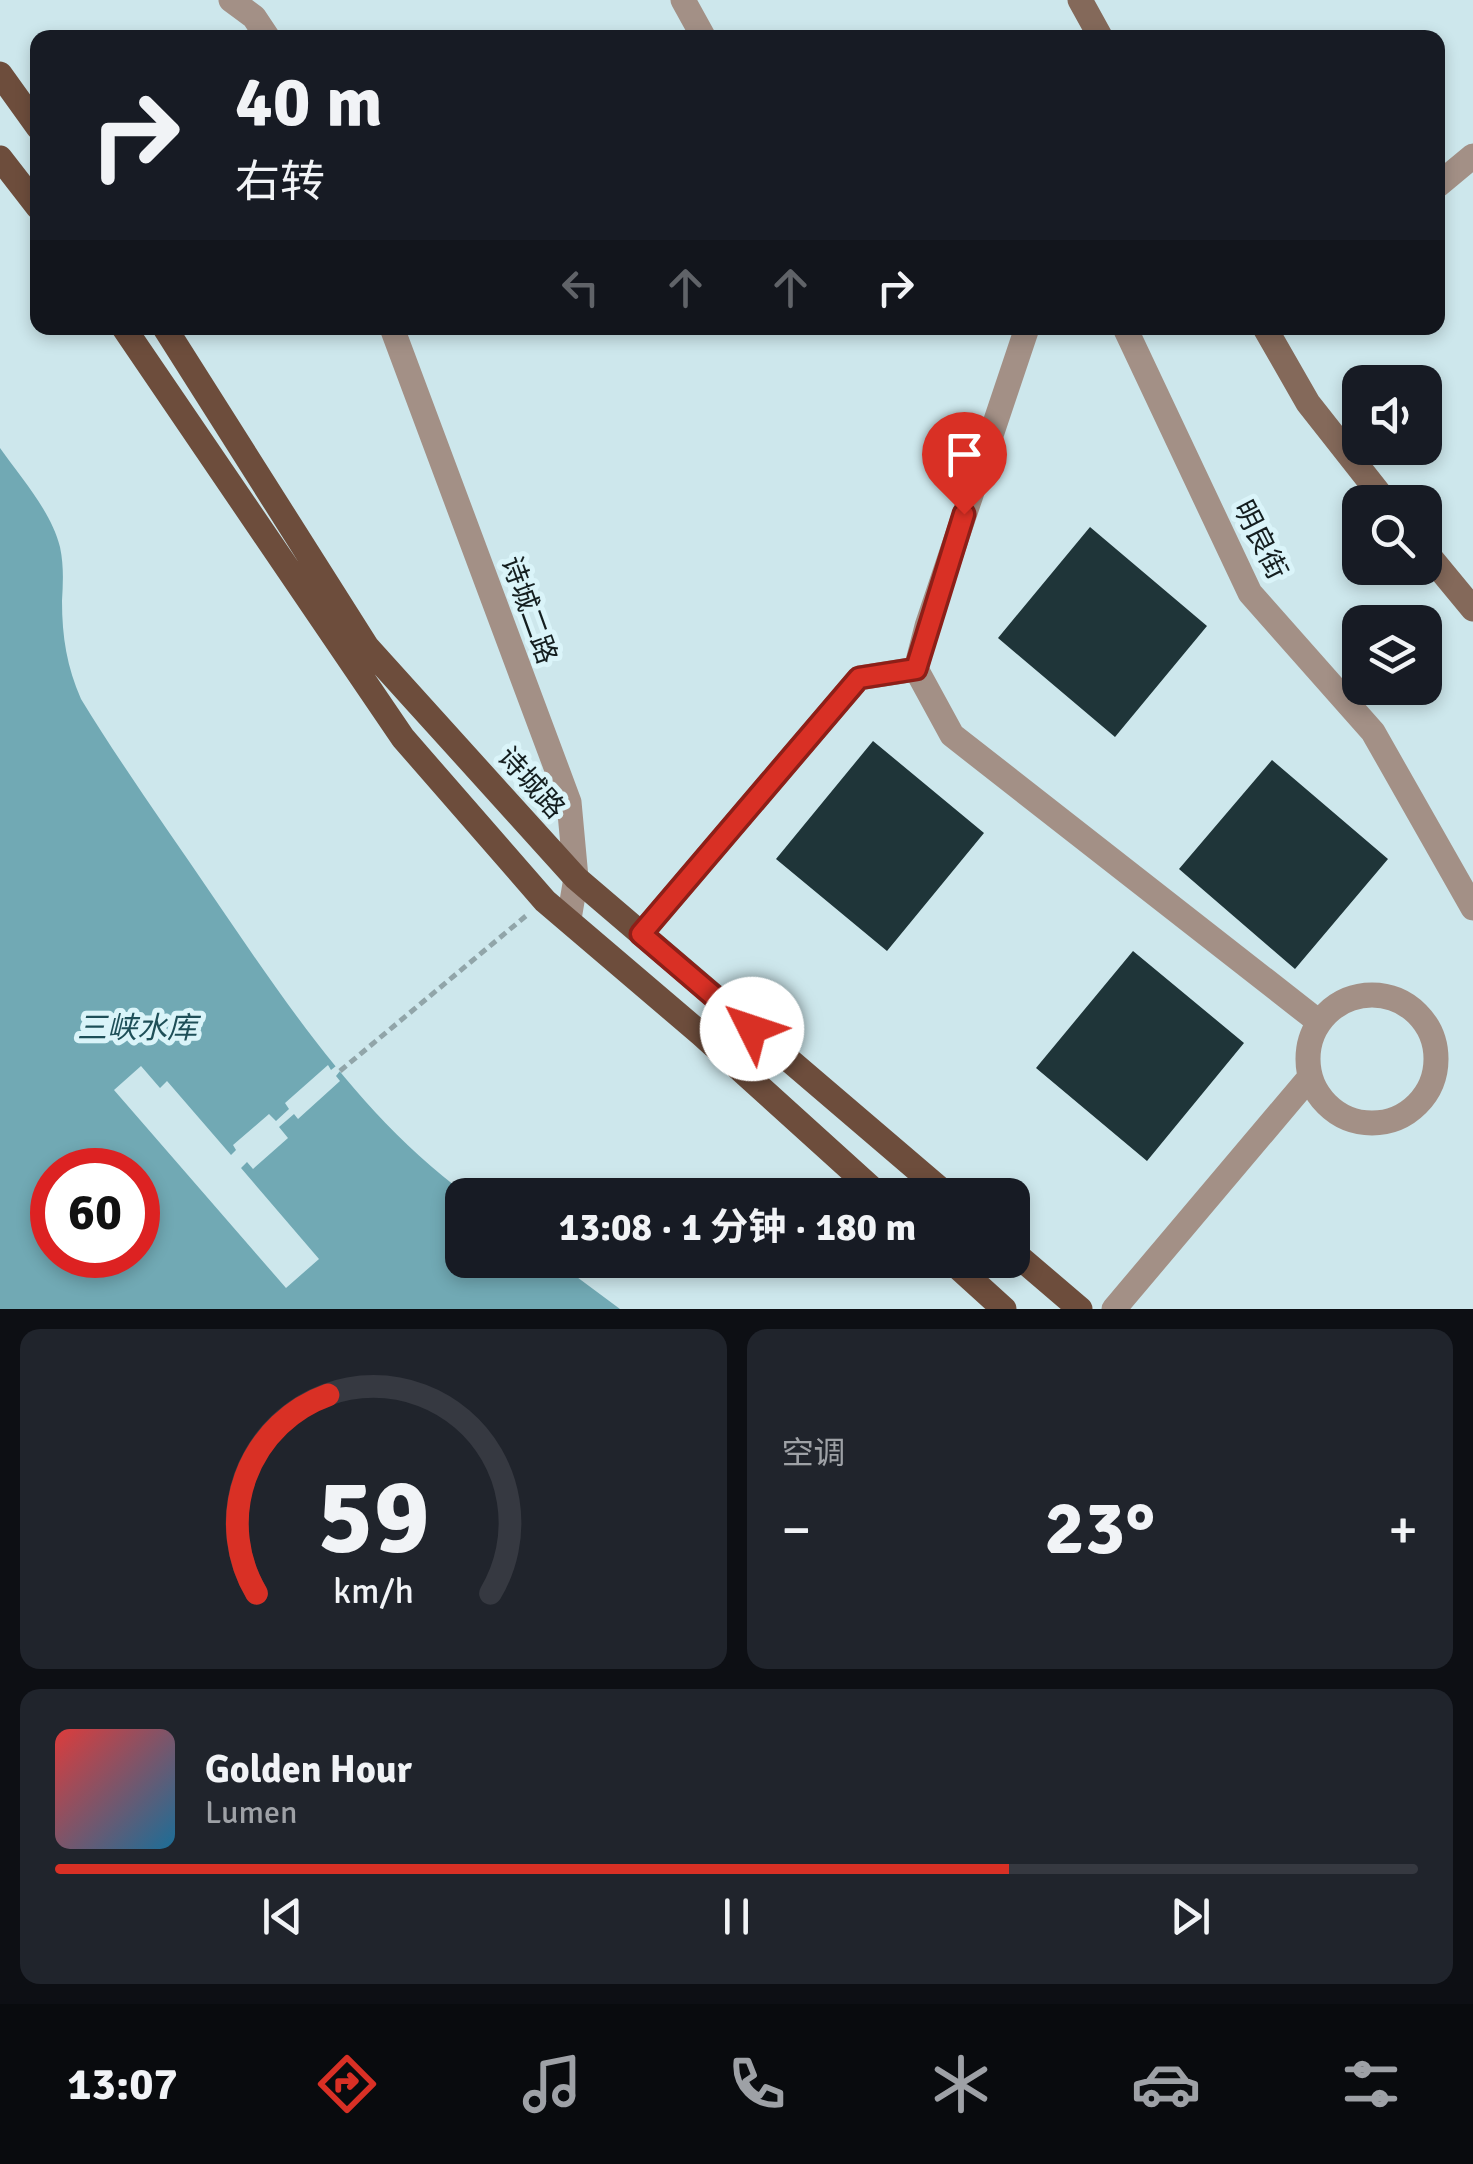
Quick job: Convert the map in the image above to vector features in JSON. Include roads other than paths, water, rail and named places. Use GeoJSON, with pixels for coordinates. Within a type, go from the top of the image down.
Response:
{"type":"FeatureCollection","features":[{"type":"Feature","properties":{"kind":"main road"},"geometry":{"type":"LineString","coordinates":[[0,74],[30,117]]}},
{"type":"Feature","properties":{"kind":"main road"},"geometry":{"type":"LineString","coordinates":[[0,158],[30,197]]}},
{"type":"Feature","properties":{"kind":"main road"},"geometry":{"type":"LineString","coordinates":[[129,335],[403,738],[545,901],[860,1178]]}},
{"type":"Feature","properties":{"kind":"main road","name":"诗城路"},"geometry":{"type":"LineString","coordinates":[[168,335],[367,647],[576,878],[927,1178]]}},
{"type":"Feature","properties":{"kind":"main road"},"geometry":{"type":"LineString","coordinates":[[1030,1266],[1080,1309]]}},
{"type":"Feature","properties":{"kind":"main road"},"geometry":{"type":"LineString","coordinates":[[970,1278],[1004,1309]]}},
{"type":"Feature","properties":{"kind":"street"},"geometry":{"type":"LineString","coordinates":[[231,0],[254,17],[263,30]]}},
{"type":"Feature","properties":{"kind":"street"},"geometry":{"type":"LineString","coordinates":[[683,0],[700,30]]}},
{"type":"Feature","properties":{"kind":"street"},"geometry":{"type":"LineString","coordinates":[[1080,0],[1097,30]]}},
{"type":"Feature","properties":{"kind":"street"},"geometry":{"type":"LineString","coordinates":[[1445,179],[1473,156]]}},
{"type":"Feature","properties":{"kind":"street","name":"诗城二路"},"geometry":{"type":"LineString","coordinates":[[395,335],[568,802],[576,878],[569,919]]}},
{"type":"Feature","properties":{"kind":"street"},"geometry":{"type":"LineString","coordinates":[[1025,335],[916,669],[952,735],[1319,1022]]}},
{"type":"Feature","properties":{"kind":"street","name":"明良街"},"geometry":{"type":"LineString","coordinates":[[1127,335],[1250,593],[1373,732],[1473,908]]}},
{"type":"Feature","properties":{"kind":"street"},"geometry":{"type":"LineString","coordinates":[[1269,335],[1308,403],[1373,485]]}},
{"type":"Feature","properties":{"kind":"street"},"geometry":{"type":"LineString","coordinates":[[1442,572],[1473,609]]}},
{"type":"Feature","properties":{"kind":"street"},"geometry":{"type":"LineString","coordinates":[[641,934],[859,678],[916,669]]}},
{"type":"Feature","properties":{"kind":"street"},"geometry":{"type":"LineString","coordinates":[[1375,994],[1396,999],[1414,1011],[1428,1028],[1435,1048],[1435,1070],[1428,1090],[1415,1107],[1396,1119],[1376,1124],[1354,1121],[1335,1112],[1310,1077],[1310,1039],[1319,1022],[1334,1007],[1353,997],[1375,994]]}},
{"type":"Feature","properties":{"kind":"street"},"geometry":{"type":"LineString","coordinates":[[1114,1309],[1310,1077]]}},
{"type":"Feature","properties":{"kind":"water","name":"三峡水库"},"geometry":{"type":"Polygon","coordinates":[[[0,448],[56,534],[62,561],[64,639],[81,699],[297,1017],[392,1130],[446,1178],[445,1278],[578,1278],[620,1309],[0,1309],[0,448]]]}}]}
